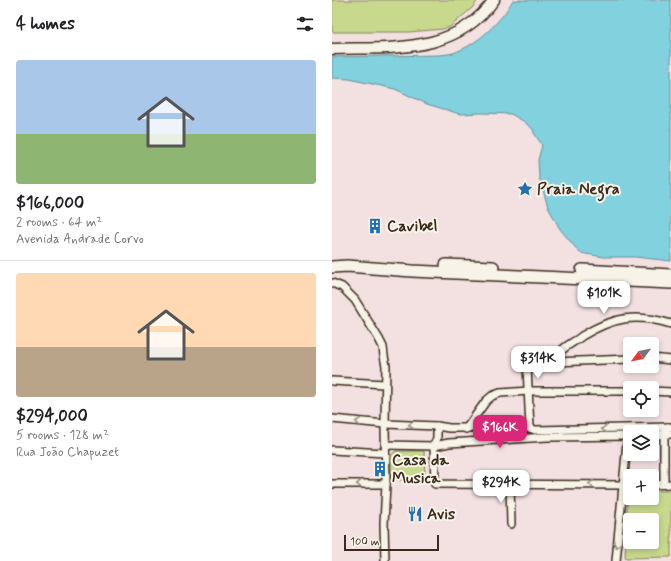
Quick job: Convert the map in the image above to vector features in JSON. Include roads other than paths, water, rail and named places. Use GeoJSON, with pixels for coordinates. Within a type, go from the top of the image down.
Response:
{"type":"FeatureCollection","features":[{"type":"Feature","properties":{"kind":"main road"},"geometry":{"type":"LineString","coordinates":[[332,49],[402,48],[434,42],[458,32],[482,14],[494,0]]}},
{"type":"Feature","properties":{"kind":"main road"},"geometry":{"type":"LineString","coordinates":[[332,260],[671,275]]}},
{"type":"Feature","properties":{"kind":"main road"},"geometry":{"type":"LineString","coordinates":[[332,267],[348,266],[434,272],[671,283]]}},
{"type":"Feature","properties":{"kind":"street"},"geometry":{"type":"LineString","coordinates":[[332,283],[342,288],[355,300],[383,348],[386,366],[384,384],[386,484],[384,524],[385,561]]}},
{"type":"Feature","properties":{"kind":"street"},"geometry":{"type":"LineString","coordinates":[[555,362],[561,351],[599,326],[616,319],[648,318],[671,324]]}},
{"type":"Feature","properties":{"kind":"street"},"geometry":{"type":"LineString","coordinates":[[530,428],[527,370],[529,363],[623,359]]}},
{"type":"Feature","properties":{"kind":"street"},"geometry":{"type":"LineString","coordinates":[[659,359],[671,360]]}},
{"type":"Feature","properties":{"kind":"street"},"geometry":{"type":"LineString","coordinates":[[332,381],[384,384]]}},
{"type":"Feature","properties":{"kind":"street"},"geometry":{"type":"LineString","coordinates":[[466,428],[486,401],[492,396],[500,393],[529,391],[623,391]]}},
{"type":"Feature","properties":{"kind":"street"},"geometry":{"type":"LineString","coordinates":[[659,392],[671,392]]}},
{"type":"Feature","properties":{"kind":"street"},"geometry":{"type":"LineString","coordinates":[[332,419],[385,424],[466,428],[530,428],[535,430],[623,429]]}},
{"type":"Feature","properties":{"kind":"street"},"geometry":{"type":"LineString","coordinates":[[437,426],[437,438],[434,446],[435,484],[623,485]]}},
{"type":"Feature","properties":{"kind":"street"},"geometry":{"type":"LineString","coordinates":[[659,427],[669,427],[667,484]]}},
{"type":"Feature","properties":{"kind":"street"},"geometry":{"type":"LineString","coordinates":[[385,445],[434,446],[449,443],[547,437],[623,436]]}},
{"type":"Feature","properties":{"kind":"street"},"geometry":{"type":"LineString","coordinates":[[332,450],[385,453]]}},
{"type":"Feature","properties":{"kind":"street"},"geometry":{"type":"LineString","coordinates":[[332,484],[386,484]]}},
{"type":"Feature","properties":{"kind":"street"},"geometry":{"type":"LineString","coordinates":[[510,484],[511,524]]}},
{"type":"Feature","properties":{"kind":"street"},"geometry":{"type":"LineString","coordinates":[[616,561],[623,505]]}},
{"type":"Feature","properties":{"kind":"water"},"geometry":{"type":"Polygon","coordinates":[[[513,0],[671,0],[671,261],[635,257],[604,257],[580,253],[560,229],[548,207],[539,177],[538,160],[542,145],[533,129],[511,114],[460,114],[427,104],[395,89],[349,79],[332,78],[332,57],[440,55],[453,53],[471,44],[488,32],[513,0]]]}},
{"type":"Feature","properties":{"kind":"place","name":"Praia Negra"},"geometry":{"type":"Point","coordinates":[525,189]}},
{"type":"Feature","properties":{"kind":"place","name":"Cavibel"},"geometry":{"type":"Point","coordinates":[375,226]}},
{"type":"Feature","properties":{"kind":"place","name":"Casa da Musica"},"geometry":{"type":"Point","coordinates":[380,469]}},
{"type":"Feature","properties":{"kind":"place","name":"Avis"},"geometry":{"type":"Point","coordinates":[415,514]}}]}
